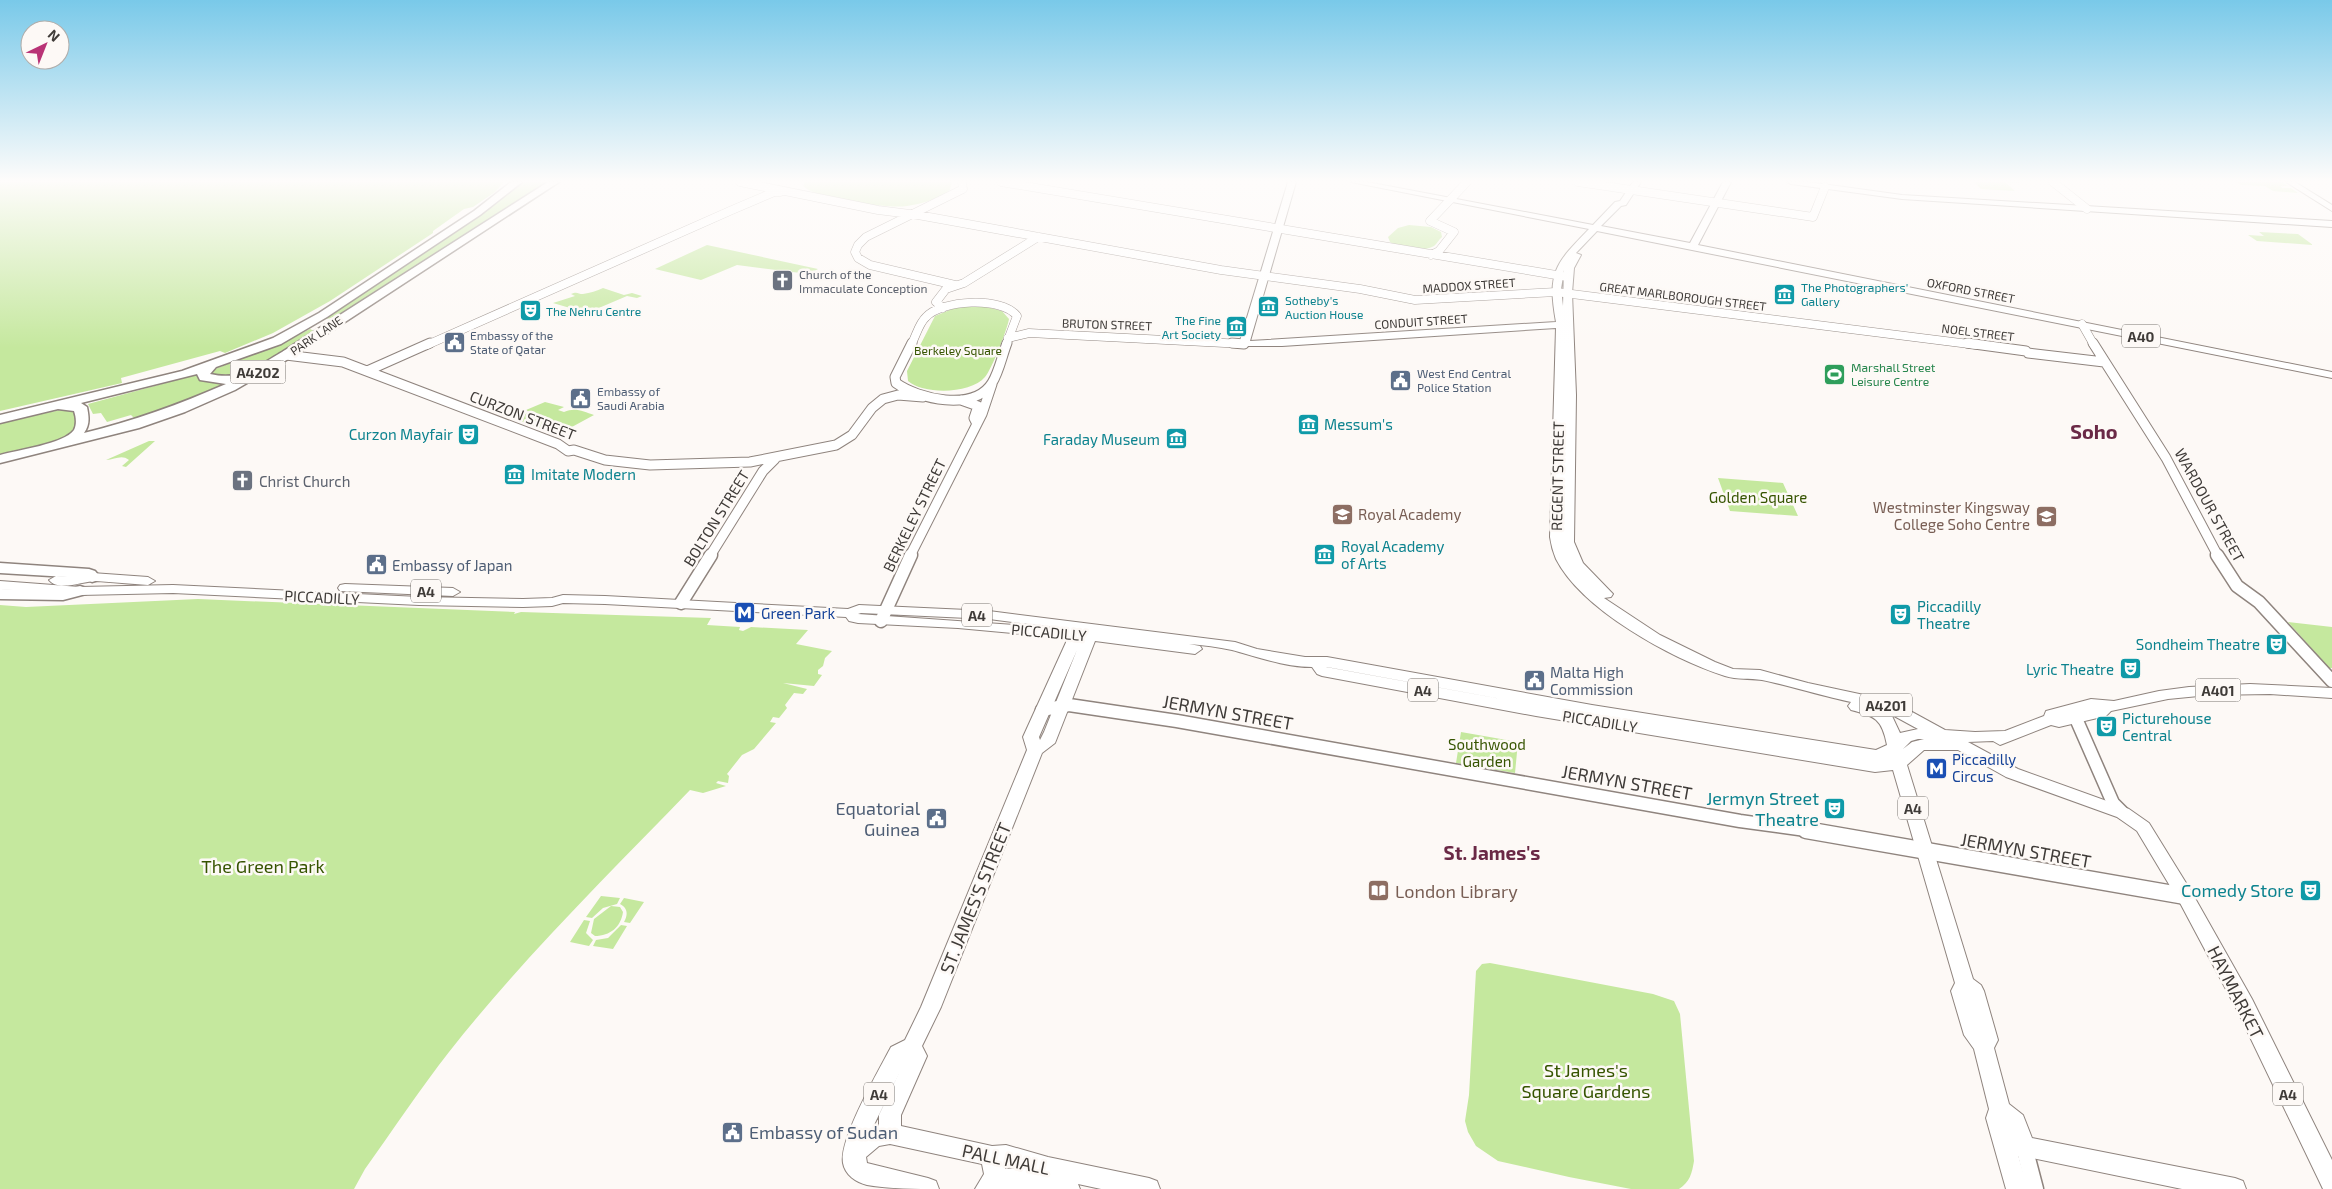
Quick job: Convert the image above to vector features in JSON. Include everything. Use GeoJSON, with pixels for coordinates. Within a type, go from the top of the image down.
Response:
{"type":"FeatureCollection","features":[{"type":"Feature","properties":{"kind":"highway","name":"PARK LANE"},"geometry":{"type":"LineString","coordinates":[[0,419],[132,389],[212,366],[276,341],[323,315],[440,237]]}},
{"type":"Feature","properties":{"kind":"highway","name":"PARK LANE"},"geometry":{"type":"LineString","coordinates":[[0,458],[116,430],[218,394],[286,355],[468,237]]}},
{"type":"Feature","properties":{"kind":"highway","name":"A4202"},"geometry":{"type":"LineString","coordinates":[[212,366],[203,375],[211,380],[229,381],[254,375]]}},
{"type":"Feature","properties":{"kind":"highway","name":"A4202"},"geometry":{"type":"LineString","coordinates":[[54,407],[73,405],[80,407],[84,426],[70,441]]}},
{"type":"Feature","properties":{"kind":"highway","name":"A4"},"geometry":{"type":"LineString","coordinates":[[0,568],[89,574],[92,577]]}},
{"type":"Feature","properties":{"kind":"highway","name":"A4"},"geometry":{"type":"LineString","coordinates":[[0,594],[63,595],[80,591]]}},
{"type":"Feature","properties":{"kind":"main road"},"geometry":{"type":"LineString","coordinates":[[1244,344],[1276,237]]}},
{"type":"Feature","properties":{"kind":"main road","name":"REGENT STREET"},"geometry":{"type":"LineString","coordinates":[[1565,326],[1556,292],[1558,276],[1564,260],[1589,237]]}},
{"type":"Feature","properties":{"kind":"main road","name":"REGENT STREET"},"geometry":{"type":"LineString","coordinates":[[1591,237],[1572,261],[1568,277],[1565,326],[1571,395],[1568,537],[1572,554],[1584,573],[1618,604],[1674,639],[1742,671],[1807,688],[1880,703],[1910,716],[1942,735]]}},
{"type":"Feature","properties":{"kind":"main road","name":"OXFORD STREET"},"geometry":{"type":"LineString","coordinates":[[1651,237],[2332,375]]}},
{"type":"Feature","properties":{"kind":"main road"},"geometry":{"type":"LineString","coordinates":[[1698,246],[1702,237]]}},
{"type":"Feature","properties":{"kind":"main road","name":"CONDUIT STREET"},"geometry":{"type":"LineString","coordinates":[[1244,344],[1565,326]]}},
{"type":"Feature","properties":{"kind":"main road","name":"A4"},"geometry":{"type":"LineString","coordinates":[[0,577],[69,581],[92,577]]}},
{"type":"Feature","properties":{"kind":"main road","name":"PICCADILLY"},"geometry":{"type":"LineString","coordinates":[[92,577],[556,596],[563,599]]}},
{"type":"Feature","properties":{"kind":"main road","name":"A4"},"geometry":{"type":"LineString","coordinates":[[0,585],[80,591]]}},
{"type":"Feature","properties":{"kind":"main road","name":"PICCADILLY"},"geometry":{"type":"LineString","coordinates":[[80,591],[173,589],[419,601],[524,603],[552,602],[563,599],[681,603],[850,612],[854,618],[884,616],[958,624],[1083,630],[1213,652],[1251,652],[1305,662],[1327,662],[1592,710],[1870,756],[1883,756],[1894,747]]}},
{"type":"Feature","properties":{"kind":"main road","name":"ST. JAMES'S STREET"},"geometry":{"type":"LineString","coordinates":[[1035,750],[1048,743],[1062,705],[1083,630]]}},
{"type":"Feature","properties":{"kind":"main road","name":"ST. JAMES'S STREET"},"geometry":{"type":"LineString","coordinates":[[855,1158],[857,1139],[898,1053],[912,1046],[951,960],[1035,750],[1031,737],[1042,710],[1083,630]]}},
{"type":"Feature","properties":{"kind":"main road","name":"PICCADILLY"},"geometry":{"type":"LineString","coordinates":[[1305,662],[1322,671],[1536,711],[1866,765],[1884,767],[1898,764]]}},
{"type":"Feature","properties":{"kind":"main road","name":"REGENT STREET"},"geometry":{"type":"LineString","coordinates":[[1742,671],[1756,682],[1768,686],[1847,705],[1868,708],[1884,718],[1891,731],[1894,747]]}},
{"type":"Feature","properties":{"kind":"main road","name":"A401"},"geometry":{"type":"LineString","coordinates":[[2050,720],[2051,715],[2098,705],[2157,695],[2204,690],[2251,688],[2332,693]]}},
{"type":"Feature","properties":{"kind":"main road","name":"A401"},"geometry":{"type":"LineString","coordinates":[[1942,735],[1973,738],[2006,736],[2050,720],[2059,722],[2075,716],[2101,712],[2105,709],[2098,705]]}},
{"type":"Feature","properties":{"kind":"main road","name":"A4"},"geometry":{"type":"LineString","coordinates":[[2015,1145],[2015,1122],[2000,1108],[1983,1045],[1974,1035],[1961,991],[1966,984],[1894,747],[1901,739],[1911,735],[1942,735],[2012,773],[2123,813]]}},
{"type":"Feature","properties":{"kind":"main road"},"geometry":{"type":"LineString","coordinates":[[1898,764],[1911,750],[1919,746],[1933,744],[1981,746],[1994,743],[2006,736]]}},
{"type":"Feature","properties":{"kind":"main road","name":"HAYMARKET"},"geometry":{"type":"LineString","coordinates":[[2123,813],[2143,827],[2185,896],[2245,1005],[2332,1183]]}},
{"type":"Feature","properties":{"kind":"main road","name":"ST. JAMES'S STREET"},"geometry":{"type":"LineString","coordinates":[[890,1134],[890,1115],[917,1056],[912,1046]]}},
{"type":"Feature","properties":{"kind":"main road"},"geometry":{"type":"LineString","coordinates":[[890,1134],[874,1137],[855,1158],[859,1170],[868,1175],[928,1189]]}},
{"type":"Feature","properties":{"kind":"main road","name":"PALL MALL"},"geometry":{"type":"LineString","coordinates":[[890,1134],[992,1156],[1006,1155],[1048,1167],[1149,1189]]}},
{"type":"Feature","properties":{"kind":"main road"},"geometry":{"type":"LineString","coordinates":[[2018,1189],[2015,1145],[2235,1189]]}},
{"type":"Feature","properties":{"kind":"main road"},"geometry":{"type":"LineString","coordinates":[[989,1187],[995,1174],[992,1156]]}},
{"type":"Feature","properties":{"kind":"main road","name":"PALL MALL"},"geometry":{"type":"LineString","coordinates":[[989,1187],[1004,1179],[1020,1178],[1069,1189]]}},
{"type":"Feature","properties":{"kind":"street"},"geometry":{"type":"LineString","coordinates":[[367,371],[669,237]]}},
{"type":"Feature","properties":{"kind":"street"},"geometry":{"type":"LineString","coordinates":[[867,237],[855,252],[861,261],[874,267],[955,285]]}},
{"type":"Feature","properties":{"kind":"street"},"geometry":{"type":"LineString","coordinates":[[943,308],[936,303],[946,290],[964,283],[1037,237]]}},
{"type":"Feature","properties":{"kind":"street","name":"MADDOX STREET"},"geometry":{"type":"LineString","coordinates":[[1041,237],[1221,270],[1265,275],[1415,300],[1556,292]]}},
{"type":"Feature","properties":{"kind":"street"},"geometry":{"type":"LineString","coordinates":[[1329,237],[1568,277]]}},
{"type":"Feature","properties":{"kind":"street"},"geometry":{"type":"LineString","coordinates":[[1431,255],[1439,251],[1450,237]]}},
{"type":"Feature","properties":{"kind":"street","name":"GREAT MARLBOROUGH STREET"},"geometry":{"type":"LineString","coordinates":[[1556,292],[1658,303],[1926,338]]}},
{"type":"Feature","properties":{"kind":"street"},"geometry":{"type":"LineString","coordinates":[[953,399],[978,394],[992,384],[1016,314],[1001,305],[975,302],[943,308],[923,320],[895,376],[896,383],[902,388],[923,397],[967,400],[976,404],[978,406],[974,416],[977,424]]}},
{"type":"Feature","properties":{"kind":"street","name":"WARDOUR STREET"},"geometry":{"type":"LineString","coordinates":[[2083,325],[2104,362],[2166,458],[2210,543],[2237,586],[2259,602],[2332,681]]}},
{"type":"Feature","properties":{"kind":"street","name":"BRUTON STREET"},"geometry":{"type":"LineString","coordinates":[[1013,326],[1018,330],[1029,333],[1244,344]]}},
{"type":"Feature","properties":{"kind":"street","name":"BRUTON STREET"},"geometry":{"type":"LineString","coordinates":[[1008,338],[1029,333]]}},
{"type":"Feature","properties":{"kind":"street","name":"NOEL STREET"},"geometry":{"type":"LineString","coordinates":[[1926,338],[2104,362]]}},
{"type":"Feature","properties":{"kind":"street","name":"CURZON STREET"},"geometry":{"type":"LineString","coordinates":[[286,355],[334,360],[367,371],[558,444],[560,448],[568,451],[574,450],[605,460],[650,465],[741,463],[784,456],[845,442],[853,436],[881,400],[894,396],[923,397]]}},
{"type":"Feature","properties":{"kind":"street","name":"BERKELEY STREET"},"geometry":{"type":"LineString","coordinates":[[884,616],[944,488],[983,416],[988,404],[992,384]]}},
{"type":"Feature","properties":{"kind":"street","name":"BOLTON STREET"},"geometry":{"type":"LineString","coordinates":[[681,603],[767,464],[784,456]]}},
{"type":"Feature","properties":{"kind":"street"},"geometry":{"type":"LineString","coordinates":[[1042,710],[1062,705]]}},
{"type":"Feature","properties":{"kind":"street","name":"JERMYN STREET"},"geometry":{"type":"LineString","coordinates":[[1062,705],[1177,721],[2185,896]]}},
{"type":"Feature","properties":{"kind":"street"},"geometry":{"type":"LineString","coordinates":[[2075,716],[2113,802],[2123,813]]}},
{"type":"Feature","properties":{"kind":"street"},"geometry":{"type":"LineString","coordinates":[[2015,1145],[2035,1189]]}},
{"type":"Feature","properties":{"kind":"green space"},"geometry":{"type":"Polygon","coordinates":[[[0,237],[426,237],[330,301],[273,333],[225,353],[220,351],[121,378],[122,383],[0,411],[0,237]]]}},
{"type":"Feature","properties":{"kind":"green space"},"geometry":{"type":"Polygon","coordinates":[[[445,237],[463,237],[335,318],[322,319],[445,237]]]}},
{"type":"Feature","properties":{"kind":"green space"},"geometry":{"type":"Polygon","coordinates":[[[1388,237],[1442,237],[1434,246],[1424,249],[1405,248],[1390,242],[1388,237]]]}},
{"type":"Feature","properties":{"kind":"green space"},"geometry":{"type":"Polygon","coordinates":[[[2252,237],[2303,237],[2313,245],[2257,241],[2252,237]]]}},
{"type":"Feature","properties":{"kind":"green space"},"geometry":{"type":"Polygon","coordinates":[[[707,245],[818,269],[809,274],[737,265],[701,280],[655,269],[707,245]]]}},
{"type":"Feature","properties":{"kind":"green space"},"geometry":{"type":"Polygon","coordinates":[[[603,288],[624,295],[632,293],[642,296],[637,298],[627,296],[587,313],[553,303],[575,296],[571,294],[573,293],[586,294],[603,288]]]}},
{"type":"Feature","properties":{"kind":"green space","name":"Berkeley Square"},"geometry":{"type":"Polygon","coordinates":[[[979,305],[1002,311],[1009,319],[999,349],[985,377],[969,387],[947,391],[925,389],[915,386],[908,381],[907,371],[935,316],[957,307],[979,305]]]}},
{"type":"Feature","properties":{"kind":"green space"},"geometry":{"type":"Polygon","coordinates":[[[310,329],[314,331],[249,375],[221,378],[210,371],[284,342],[310,329]]]}},
{"type":"Feature","properties":{"kind":"green space"},"geometry":{"type":"Polygon","coordinates":[[[195,375],[204,381],[222,384],[220,388],[191,401],[135,419],[131,415],[107,422],[101,413],[93,414],[88,404],[195,375]]]}},
{"type":"Feature","properties":{"kind":"green space"},"geometry":{"type":"Polygon","coordinates":[[[545,402],[564,407],[558,410],[564,412],[575,410],[594,415],[570,428],[564,425],[550,432],[515,419],[529,412],[526,410],[545,402]]]}},
{"type":"Feature","properties":{"kind":"green space"},"geometry":{"type":"Polygon","coordinates":[[[66,409],[73,411],[75,417],[76,426],[73,434],[50,443],[0,454],[0,422],[66,409]]]}},
{"type":"Feature","properties":{"kind":"green space"},"geometry":{"type":"Polygon","coordinates":[[[149,441],[155,441],[126,467],[122,466],[129,460],[126,458],[106,460],[149,441]]]}},
{"type":"Feature","properties":{"kind":"green space","name":"Golden Square"},"geometry":{"type":"Polygon","coordinates":[[[1718,478],[1783,483],[1798,516],[1730,511],[1718,478]]]}},
{"type":"Feature","properties":{"kind":"green space","name":"The Green Park"},"geometry":{"type":"Polygon","coordinates":[[[198,599],[515,612],[514,614],[521,612],[711,618],[707,625],[740,627],[739,630],[743,631],[751,627],[808,630],[796,644],[832,651],[825,658],[823,666],[818,670],[818,674],[822,675],[814,686],[783,683],[807,689],[803,694],[794,693],[785,705],[787,708],[779,718],[773,717],[770,722],[776,723],[754,749],[742,755],[727,774],[729,776],[728,783],[718,781],[716,783],[726,786],[703,793],[690,790],[506,983],[438,1066],[365,1169],[354,1189],[0,1189],[0,605],[26,607],[198,599]]]}},
{"type":"Feature","properties":{"kind":"green space"},"geometry":{"type":"Polygon","coordinates":[[[2288,622],[2332,627],[2332,668],[2329,668],[2288,622]]]}},
{"type":"Feature","properties":{"kind":"green space","name":"Southwood Garden"},"geometry":{"type":"Polygon","coordinates":[[[1461,732],[1518,742],[1515,773],[1456,763],[1461,732]]]}},
{"type":"Feature","properties":{"kind":"green space"},"geometry":{"type":"Polygon","coordinates":[[[601,896],[620,898],[617,904],[603,908],[592,918],[586,917],[601,896]]]}},
{"type":"Feature","properties":{"kind":"green space"},"geometry":{"type":"Polygon","coordinates":[[[624,898],[644,902],[630,923],[624,922],[626,912],[625,908],[620,904],[624,898]]]}},
{"type":"Feature","properties":{"kind":"green space"},"geometry":{"type":"Polygon","coordinates":[[[611,906],[620,907],[623,912],[620,922],[614,930],[600,936],[595,936],[591,933],[594,919],[611,906]]]}},
{"type":"Feature","properties":{"kind":"green space"},"geometry":{"type":"Polygon","coordinates":[[[584,920],[590,921],[586,933],[593,940],[589,946],[570,942],[584,920]]]}},
{"type":"Feature","properties":{"kind":"green space"},"geometry":{"type":"Polygon","coordinates":[[[621,925],[627,926],[613,949],[593,946],[596,940],[608,938],[621,925]]]}},
{"type":"Feature","properties":{"kind":"green space","name":"St James's Square Gardens"},"geometry":{"type":"Polygon","coordinates":[[[1490,963],[1653,994],[1674,1001],[1680,1014],[1694,1161],[1690,1177],[1683,1186],[1679,1189],[1631,1189],[1498,1161],[1476,1146],[1468,1132],[1465,1121],[1469,1095],[1476,971],[1482,964],[1490,963]]]}},
{"type":"Feature","properties":{"kind":"place","name":"Church of the Immaculate Conception"},"geometry":{"type":"Point","coordinates":[783,281]}},
{"type":"Feature","properties":{"kind":"place","name":"The Photographers' Gallery"},"geometry":{"type":"Point","coordinates":[1785,294]}},
{"type":"Feature","properties":{"kind":"place","name":"Sotheby's Auction House"},"geometry":{"type":"Point","coordinates":[1269,307]}},
{"type":"Feature","properties":{"kind":"place","name":"The Nehru Centre"},"geometry":{"type":"Point","coordinates":[530,311]}},
{"type":"Feature","properties":{"kind":"place","name":"The Fine Art Society"},"geometry":{"type":"Point","coordinates":[1237,327]}},
{"type":"Feature","properties":{"kind":"place","name":"Embassy of the State of Qatar"},"geometry":{"type":"Point","coordinates":[454,342]}},
{"type":"Feature","properties":{"kind":"place","name":"Marshall Street Leisure Centre"},"geometry":{"type":"Point","coordinates":[1835,374]}},
{"type":"Feature","properties":{"kind":"place","name":"West End Central Police Station"},"geometry":{"type":"Point","coordinates":[1401,380]}},
{"type":"Feature","properties":{"kind":"place","name":"Embassy of Saudi Arabia"},"geometry":{"type":"Point","coordinates":[581,398]}},
{"type":"Feature","properties":{"kind":"place","name":"Messum's"},"geometry":{"type":"Point","coordinates":[1308,424]}},
{"type":"Feature","properties":{"kind":"place","name":"Curzon Mayfair"},"geometry":{"type":"Point","coordinates":[469,434]}},
{"type":"Feature","properties":{"kind":"place","name":"Faraday Museum"},"geometry":{"type":"Point","coordinates":[1176,439]}},
{"type":"Feature","properties":{"kind":"place","name":"Imitate Modern"},"geometry":{"type":"Point","coordinates":[515,474]}},
{"type":"Feature","properties":{"kind":"place","name":"Christ Church"},"geometry":{"type":"Point","coordinates":[243,481]}},
{"type":"Feature","properties":{"kind":"place","name":"Royal Academy"},"geometry":{"type":"Point","coordinates":[1342,514]}},
{"type":"Feature","properties":{"kind":"place","name":"Westminster Kingsway College Soho Centre"},"geometry":{"type":"Point","coordinates":[2046,516]}},
{"type":"Feature","properties":{"kind":"place","name":"Royal Academy of Arts"},"geometry":{"type":"Point","coordinates":[1325,555]}},
{"type":"Feature","properties":{"kind":"place","name":"Embassy of Japan"},"geometry":{"type":"Point","coordinates":[376,565]}},
{"type":"Feature","properties":{"kind":"place","name":"Green Park"},"geometry":{"type":"Point","coordinates":[745,613]}},
{"type":"Feature","properties":{"kind":"place","name":"Piccadilly Theatre"},"geometry":{"type":"Point","coordinates":[1901,615]}},
{"type":"Feature","properties":{"kind":"place","name":"Sondheim Theatre"},"geometry":{"type":"Point","coordinates":[2276,644]}},
{"type":"Feature","properties":{"kind":"place","name":"Lyric Theatre"},"geometry":{"type":"Point","coordinates":[2130,669]}},
{"type":"Feature","properties":{"kind":"place","name":"Malta High Commission"},"geometry":{"type":"Point","coordinates":[1534,681]}},
{"type":"Feature","properties":{"kind":"place","name":"Picturehouse Central"},"geometry":{"type":"Point","coordinates":[2106,727]}},
{"type":"Feature","properties":{"kind":"place","name":"Piccadilly Circus"},"geometry":{"type":"Point","coordinates":[1936,768]}},
{"type":"Feature","properties":{"kind":"place","name":"Jermyn Street Theatre"},"geometry":{"type":"Point","coordinates":[1835,808]}},
{"type":"Feature","properties":{"kind":"place","name":"Equatorial Guinea"},"geometry":{"type":"Point","coordinates":[936,818]}},
{"type":"Feature","properties":{"kind":"place","name":"Comedy Store"},"geometry":{"type":"Point","coordinates":[2310,890]}},
{"type":"Feature","properties":{"kind":"place","name":"London Library"},"geometry":{"type":"Point","coordinates":[1379,891]}},
{"type":"Feature","properties":{"kind":"place","name":"Embassy of Sudan"},"geometry":{"type":"Point","coordinates":[733,1132]}},
{"type":"Feature","properties":{"kind":"district","name":"Soho"},"geometry":{"type":"Point","coordinates":[2094,431]}},
{"type":"Feature","properties":{"kind":"district","name":"St. James's"},"geometry":{"type":"Point","coordinates":[1492,852]}}]}
